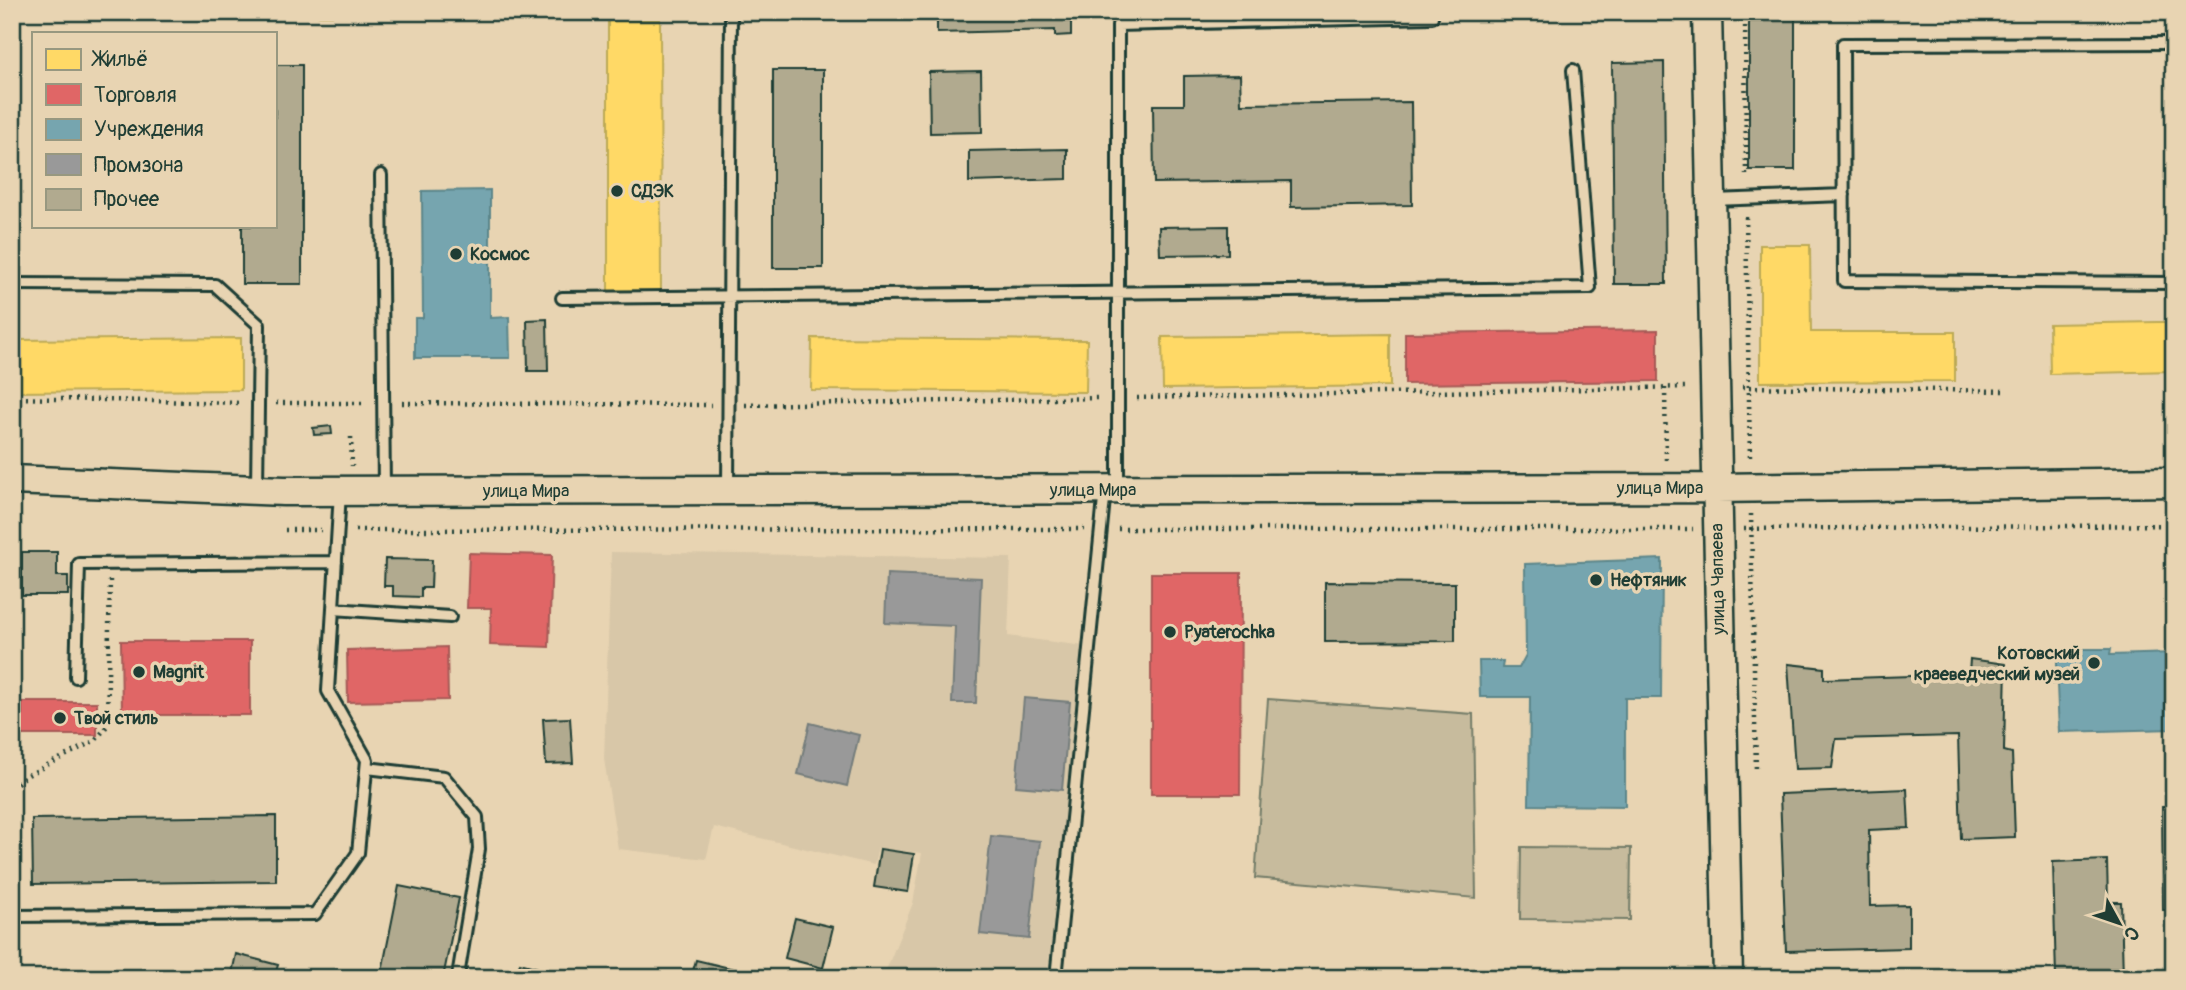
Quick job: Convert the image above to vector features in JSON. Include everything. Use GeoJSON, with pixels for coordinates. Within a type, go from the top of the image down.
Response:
{"type":"FeatureCollection","features":[{"type":"Feature","properties":{"kind":"street","name":"улица Чапаева"},"geometry":{"type":"LineString","coordinates":[[1707,12],[1728,978]]}},
{"type":"Feature","properties":{"kind":"street","name":"улица Мира"},"geometry":{"type":"LineString","coordinates":[[12,480],[340,491],[1751,488],[2174,482]]}},
{"type":"Feature","properties":{"kind":"lane"},"geometry":{"type":"LineString","coordinates":[[728,490],[731,16]]}},
{"type":"Feature","properties":{"kind":"lane"},"geometry":{"type":"LineString","coordinates":[[1056,978],[1101,529],[1111,489],[1117,398],[1118,24],[1432,17]]}},
{"type":"Feature","properties":{"kind":"lane"},"geometry":{"type":"LineString","coordinates":[[2174,43],[1843,44],[1844,281],[2174,283]]}},
{"type":"Feature","properties":{"kind":"lane"},"geometry":{"type":"LineString","coordinates":[[562,298],[1590,288],[1573,70]]}},
{"type":"Feature","properties":{"kind":"lane"},"geometry":{"type":"LineString","coordinates":[[381,175],[384,491]]}},
{"type":"Feature","properties":{"kind":"lane"},"geometry":{"type":"LineString","coordinates":[[1711,200],[1844,195]]}},
{"type":"Feature","properties":{"kind":"lane"},"geometry":{"type":"LineString","coordinates":[[12,284],[215,285],[259,325],[257,490]]}},
{"type":"Feature","properties":{"kind":"lane"},"geometry":{"type":"LineString","coordinates":[[12,916],[315,914],[358,853],[367,760],[328,691],[340,491]]}},
{"type":"Feature","properties":{"kind":"lane"},"geometry":{"type":"LineString","coordinates":[[76,677],[79,564],[336,562]]}},
{"type":"Feature","properties":{"kind":"lane"},"geometry":{"type":"LineString","coordinates":[[333,609],[450,617]]}},
{"type":"Feature","properties":{"kind":"lane"},"geometry":{"type":"LineString","coordinates":[[366,768],[444,777],[477,817],[479,849],[458,976]]}},
{"type":"Feature","properties":{"kind":"path"},"geometry":{"type":"LineString","coordinates":[[1745,12],[1756,772]]}},
{"type":"Feature","properties":{"kind":"path"},"geometry":{"type":"LineString","coordinates":[[729,405],[1714,387],[2008,391]]}},
{"type":"Feature","properties":{"kind":"path"},"geometry":{"type":"LineString","coordinates":[[285,530],[1752,529],[2174,525]]}},
{"type":"Feature","properties":{"kind":"shaded area"},"geometry":{"type":"Polygon","coordinates":[[[611,552],[1011,558],[1008,636],[1084,646],[1047,978],[886,978],[885,973],[913,903],[922,853],[878,848],[874,865],[714,827],[706,859],[618,849],[604,759],[611,552]]]}},
{"type":"Feature","properties":{"kind":"shaded area"},"geometry":{"type":"Polygon","coordinates":[[[1268,699],[1473,714],[1476,898],[1255,878],[1268,699]]]}},
{"type":"Feature","properties":{"kind":"shaded area"},"geometry":{"type":"Polygon","coordinates":[[[1521,847],[1631,848],[1630,920],[1520,919],[1521,847]]]}},
{"type":"Feature","properties":{"kind":"building: Жильё"},"geometry":{"type":"Polygon","coordinates":[[[304,12],[580,12],[580,16],[304,15],[304,12]]]}},
{"type":"Feature","properties":{"kind":"building: Жильё"},"geometry":{"type":"Polygon","coordinates":[[[608,20],[660,20],[661,296],[608,296],[608,20]]]}},
{"type":"Feature","properties":{"kind":"building: Жильё"},"geometry":{"type":"Polygon","coordinates":[[[1760,245],[1810,245],[1811,332],[1955,332],[1955,381],[1760,382],[1760,245]]]}},
{"type":"Feature","properties":{"kind":"building: Жильё"},"geometry":{"type":"Polygon","coordinates":[[[2174,322],[2174,371],[2050,374],[2049,324],[2174,322]]]}},
{"type":"Feature","properties":{"kind":"building: Жильё"},"geometry":{"type":"Polygon","coordinates":[[[1390,334],[1390,386],[1163,389],[1162,337],[1390,334]]]}},
{"type":"Feature","properties":{"kind":"building: Жильё"},"geometry":{"type":"Polygon","coordinates":[[[241,338],[241,390],[12,392],[12,340],[241,338]]]}},
{"type":"Feature","properties":{"kind":"building: Жильё"},"geometry":{"type":"Polygon","coordinates":[[[812,338],[1087,340],[1086,392],[811,390],[812,338]]]}},
{"type":"Feature","properties":{"kind":"building: Торговля"},"geometry":{"type":"Polygon","coordinates":[[[1658,330],[1658,381],[1405,384],[1405,333],[1658,330]]]}},
{"type":"Feature","properties":{"kind":"building: Торговля"},"geometry":{"type":"Polygon","coordinates":[[[469,553],[552,555],[549,647],[490,645],[491,608],[467,608],[469,553]]]}},
{"type":"Feature","properties":{"kind":"building: Торговля"},"geometry":{"type":"Polygon","coordinates":[[[1151,573],[1241,573],[1240,794],[1151,794],[1151,573]]]}},
{"type":"Feature","properties":{"kind":"building: Торговля"},"geometry":{"type":"Polygon","coordinates":[[[121,641],[250,641],[250,715],[122,715],[121,641]]]}},
{"type":"Feature","properties":{"kind":"building: Торговля"},"geometry":{"type":"Polygon","coordinates":[[[447,647],[448,700],[348,702],[347,650],[447,647]]]}},
{"type":"Feature","properties":{"kind":"building: Торговля","name":"Твой стиль"},"geometry":{"type":"Polygon","coordinates":[[[22,702],[97,702],[97,735],[22,735],[22,702]]]}},
{"type":"Feature","properties":{"kind":"building: Учреждения","name":"Космос"},"geometry":{"type":"Polygon","coordinates":[[[490,190],[490,318],[509,317],[510,358],[415,358],[415,318],[423,318],[422,191],[490,190]]]}},
{"type":"Feature","properties":{"kind":"building: Учреждения"},"geometry":{"type":"Polygon","coordinates":[[[1662,559],[1661,698],[1625,698],[1625,806],[1529,805],[1530,697],[1480,697],[1479,661],[1503,661],[1502,668],[1519,668],[1526,655],[1525,564],[1662,559]]]}},
{"type":"Feature","properties":{"kind":"building: Учреждения"},"geometry":{"type":"Polygon","coordinates":[[[2082,649],[2111,649],[2110,655],[2174,653],[2174,729],[2059,732],[2057,684],[2048,684],[2047,671],[2057,671],[2057,656],[2082,655],[2082,649]]]}},
{"type":"Feature","properties":{"kind":"building: Промзона"},"geometry":{"type":"Polygon","coordinates":[[[887,574],[981,578],[976,703],[952,703],[955,626],[885,623],[887,574]]]}},
{"type":"Feature","properties":{"kind":"building: Промзона"},"geometry":{"type":"Polygon","coordinates":[[[1024,698],[1070,702],[1062,790],[1016,786],[1024,698]]]}},
{"type":"Feature","properties":{"kind":"building: Промзона"},"geometry":{"type":"Polygon","coordinates":[[[810,723],[859,735],[847,786],[798,774],[810,723]]]}},
{"type":"Feature","properties":{"kind":"building: Промзона"},"geometry":{"type":"Polygon","coordinates":[[[991,836],[1040,841],[1029,939],[980,934],[991,836]]]}},
{"type":"Feature","properties":{"kind":"building: Прочее"},"geometry":{"type":"Polygon","coordinates":[[[937,12],[1071,12],[1071,35],[1055,36],[1055,30],[937,33],[937,12]]]}},
{"type":"Feature","properties":{"kind":"building: Прочее"},"geometry":{"type":"Polygon","coordinates":[[[1749,12],[1795,12],[1795,170],[1749,170],[1749,12]]]}},
{"type":"Feature","properties":{"kind":"building: Прочее"},"geometry":{"type":"Polygon","coordinates":[[[1664,62],[1666,284],[1614,284],[1612,63],[1664,62]]]}},
{"type":"Feature","properties":{"kind":"building: Прочее"},"geometry":{"type":"Polygon","coordinates":[[[276,65],[302,65],[302,284],[242,284],[242,228],[276,228],[276,65]]]}},
{"type":"Feature","properties":{"kind":"building: Прочее"},"geometry":{"type":"Polygon","coordinates":[[[773,70],[823,70],[823,268],[773,268],[773,70]]]}},
{"type":"Feature","properties":{"kind":"building: Прочее"},"geometry":{"type":"Polygon","coordinates":[[[981,71],[982,132],[930,133],[929,72],[981,71]]]}},
{"type":"Feature","properties":{"kind":"building: Прочее"},"geometry":{"type":"Polygon","coordinates":[[[1240,75],[1241,104],[1411,102],[1412,205],[1291,207],[1291,181],[1154,183],[1153,105],[1184,105],[1184,76],[1240,75]]]}},
{"type":"Feature","properties":{"kind":"building: Прочее"},"geometry":{"type":"Polygon","coordinates":[[[1067,149],[1067,179],[969,182],[969,151],[1067,149]]]}},
{"type":"Feature","properties":{"kind":"building: Прочее"},"geometry":{"type":"Polygon","coordinates":[[[1228,226],[1228,254],[1160,255],[1159,227],[1228,226]]]}},
{"type":"Feature","properties":{"kind":"building: Прочее"},"geometry":{"type":"Polygon","coordinates":[[[547,319],[548,371],[528,371],[527,320],[547,319]]]}},
{"type":"Feature","properties":{"kind":"building: Прочее"},"geometry":{"type":"Polygon","coordinates":[[[331,426],[332,434],[314,435],[313,428],[331,426]]]}},
{"type":"Feature","properties":{"kind":"building: Прочее"},"geometry":{"type":"Polygon","coordinates":[[[22,552],[57,552],[57,576],[68,576],[68,595],[22,595],[22,552]]]}},
{"type":"Feature","properties":{"kind":"building: Прочее"},"geometry":{"type":"Polygon","coordinates":[[[385,559],[432,560],[431,588],[421,588],[421,597],[393,596],[393,586],[384,586],[385,559]]]}},
{"type":"Feature","properties":{"kind":"building: Прочее"},"geometry":{"type":"Polygon","coordinates":[[[1325,582],[1455,583],[1455,641],[1325,642],[1325,582]]]}},
{"type":"Feature","properties":{"kind":"building: Прочее"},"geometry":{"type":"Polygon","coordinates":[[[1970,659],[2006,664],[2004,751],[2012,753],[2015,837],[1961,839],[1958,736],[1836,739],[1832,768],[1795,769],[1788,664],[1824,668],[1824,679],[1969,674],[1970,659]]]}},
{"type":"Feature","properties":{"kind":"building: Прочее"},"geometry":{"type":"Polygon","coordinates":[[[570,718],[573,763],[546,764],[543,719],[570,718]]]}},
{"type":"Feature","properties":{"kind":"building: Прочее"},"geometry":{"type":"Polygon","coordinates":[[[1907,789],[1909,828],[1869,830],[1870,906],[1909,905],[1909,948],[1786,951],[1780,794],[1907,789]]]}},
{"type":"Feature","properties":{"kind":"building: Прочее"},"geometry":{"type":"Polygon","coordinates":[[[2162,807],[2174,807],[2174,910],[2163,910],[2162,807]]]}},
{"type":"Feature","properties":{"kind":"building: Прочее"},"geometry":{"type":"Polygon","coordinates":[[[276,816],[276,881],[33,884],[32,819],[276,816]]]}},
{"type":"Feature","properties":{"kind":"building: Прочее"},"geometry":{"type":"Polygon","coordinates":[[[880,849],[914,854],[908,892],[874,887],[880,849]]]}},
{"type":"Feature","properties":{"kind":"building: Прочее"},"geometry":{"type":"Polygon","coordinates":[[[2107,860],[2108,902],[2121,902],[2123,978],[2056,978],[2053,862],[2107,860]]]}},
{"type":"Feature","properties":{"kind":"building: Прочее"},"geometry":{"type":"Polygon","coordinates":[[[399,886],[459,898],[443,978],[416,978],[382,971],[399,886]]]}},
{"type":"Feature","properties":{"kind":"building: Прочее"},"geometry":{"type":"Polygon","coordinates":[[[795,918],[833,927],[823,968],[785,958],[795,918]]]}},
{"type":"Feature","properties":{"kind":"building: Прочее"},"geometry":{"type":"Polygon","coordinates":[[[236,954],[278,965],[274,978],[231,978],[236,954]]]}},
{"type":"Feature","properties":{"kind":"building: Прочее"},"geometry":{"type":"Polygon","coordinates":[[[696,960],[734,969],[732,978],[691,978],[696,960]]]}},
{"type":"Feature","properties":{"kind":"building: Прочее"},"geometry":{"type":"Polygon","coordinates":[[[520,963],[556,973],[554,978],[516,978],[520,963]]]}},
{"type":"Feature","properties":{"kind":"place","name":"СДЭК"},"geometry":{"type":"Point","coordinates":[617,191]}},
{"type":"Feature","properties":{"kind":"place","name":"Космос"},"geometry":{"type":"Point","coordinates":[456,254]}},
{"type":"Feature","properties":{"kind":"place","name":"Нефтяник"},"geometry":{"type":"Point","coordinates":[1596,580]}},
{"type":"Feature","properties":{"kind":"place","name":"Pyaterochka"},"geometry":{"type":"Point","coordinates":[1170,632]}},
{"type":"Feature","properties":{"kind":"place","name":"Котовский краеведческий музей"},"geometry":{"type":"Point","coordinates":[2094,663]}},
{"type":"Feature","properties":{"kind":"place","name":"Magnit"},"geometry":{"type":"Point","coordinates":[139,672]}},
{"type":"Feature","properties":{"kind":"place","name":"Твой стиль"},"geometry":{"type":"Point","coordinates":[60,718]}}]}
